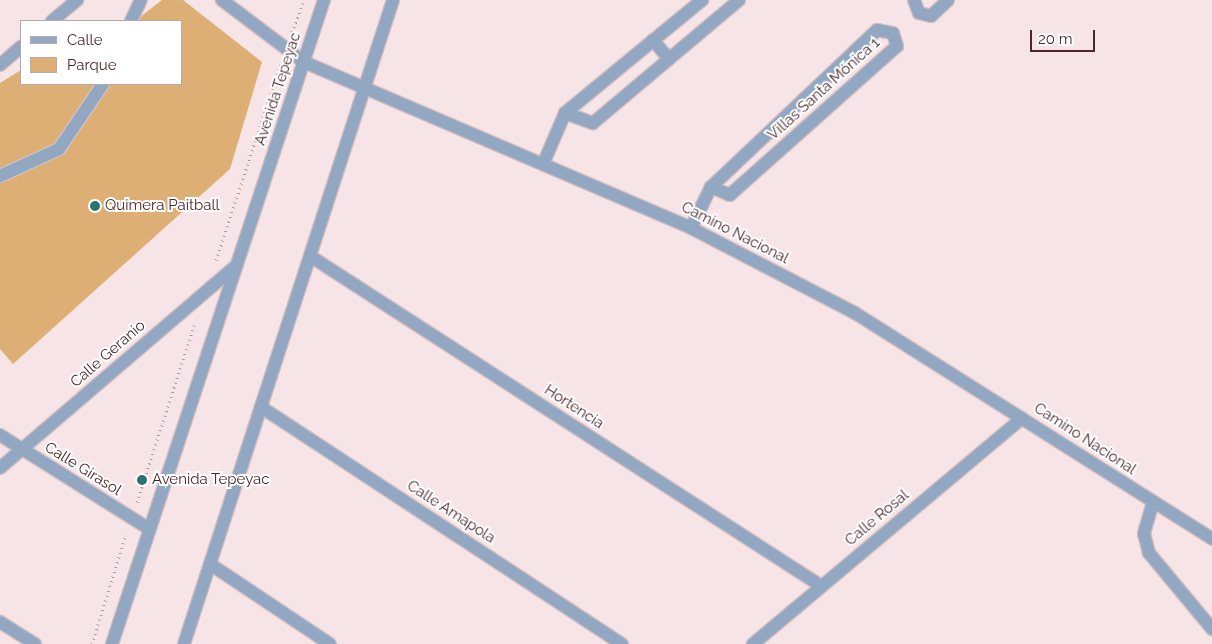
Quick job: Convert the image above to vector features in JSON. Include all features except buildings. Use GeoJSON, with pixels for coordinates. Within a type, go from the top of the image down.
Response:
{"type":"FeatureCollection","features":[{"type":"Feature","properties":{"kind":"street"},"geometry":{"type":"LineString","coordinates":[[53,20],[77,0]]}},
{"type":"Feature","properties":{"kind":"street"},"geometry":{"type":"LineString","coordinates":[[131,20],[141,0]]}},
{"type":"Feature","properties":{"kind":"street","name":"Camino Nacional"},"geometry":{"type":"LineString","coordinates":[[222,0],[304,62],[364,91],[544,162],[691,228],[855,313],[1212,539]]}},
{"type":"Feature","properties":{"kind":"street","name":"Avenida Tepeyac"},"geometry":{"type":"LineString","coordinates":[[112,644],[324,0]]}},
{"type":"Feature","properties":{"kind":"street"},"geometry":{"type":"LineString","coordinates":[[184,644],[393,0]]}},
{"type":"Feature","properties":{"kind":"street"},"geometry":{"type":"LineString","coordinates":[[544,162],[565,113],[702,0]]}},
{"type":"Feature","properties":{"kind":"street"},"geometry":{"type":"LineString","coordinates":[[565,113],[593,123],[739,0]]}},
{"type":"Feature","properties":{"kind":"street"},"geometry":{"type":"LineString","coordinates":[[914,0],[919,13],[931,16],[948,0]]}},
{"type":"Feature","properties":{"kind":"street","name":"Villas Santa Mónica 1"},"geometry":{"type":"LineString","coordinates":[[691,228],[711,187],[877,30],[893,33],[897,46],[730,195],[711,187]]}},
{"type":"Feature","properties":{"kind":"street"},"geometry":{"type":"LineString","coordinates":[[653,40],[669,59]]}},
{"type":"Feature","properties":{"kind":"street"},"geometry":{"type":"LineString","coordinates":[[0,65],[20,48]]}},
{"type":"Feature","properties":{"kind":"street"},"geometry":{"type":"LineString","coordinates":[[0,176],[59,149],[102,85]]}},
{"type":"Feature","properties":{"kind":"street"},"geometry":{"type":"LineString","coordinates":[[805,98],[820,114]]}},
{"type":"Feature","properties":{"kind":"street","name":"Hortencia"},"geometry":{"type":"LineString","coordinates":[[310,256],[820,586]]}},
{"type":"Feature","properties":{"kind":"street","name":"Calle Geranio"},"geometry":{"type":"LineString","coordinates":[[0,468],[237,265]]}},
{"type":"Feature","properties":{"kind":"street","name":"Calle Amapola"},"geometry":{"type":"LineString","coordinates":[[261,407],[622,644]]}},
{"type":"Feature","properties":{"kind":"street","name":"Calle Rosal"},"geometry":{"type":"LineString","coordinates":[[754,644],[820,586],[1022,418]]}},
{"type":"Feature","properties":{"kind":"street","name":"Calle Girasol"},"geometry":{"type":"LineString","coordinates":[[0,435],[150,529]]}},
{"type":"Feature","properties":{"kind":"street"},"geometry":{"type":"LineString","coordinates":[[1152,502],[1144,534],[1149,552],[1212,629]]}},
{"type":"Feature","properties":{"kind":"street"},"geometry":{"type":"LineString","coordinates":[[210,564],[330,644]]}},
{"type":"Feature","properties":{"kind":"street"},"geometry":{"type":"LineString","coordinates":[[0,622],[35,644]]}},
{"type":"Feature","properties":{"kind":"green space","name":"Quimera Paitball"},"geometry":{"type":"Polygon","coordinates":[[[162,0],[183,0],[262,62],[230,169],[13,364],[0,349],[0,83],[20,71],[20,85],[182,85],[182,20],[136,20],[162,0]]]}},
{"type":"Feature","properties":{"kind":"place","name":"Quimera Paitball"},"geometry":{"type":"Point","coordinates":[95,206]}},
{"type":"Feature","properties":{"kind":"place","name":"Avenida Tepeyac"},"geometry":{"type":"Point","coordinates":[142,480]}}]}
